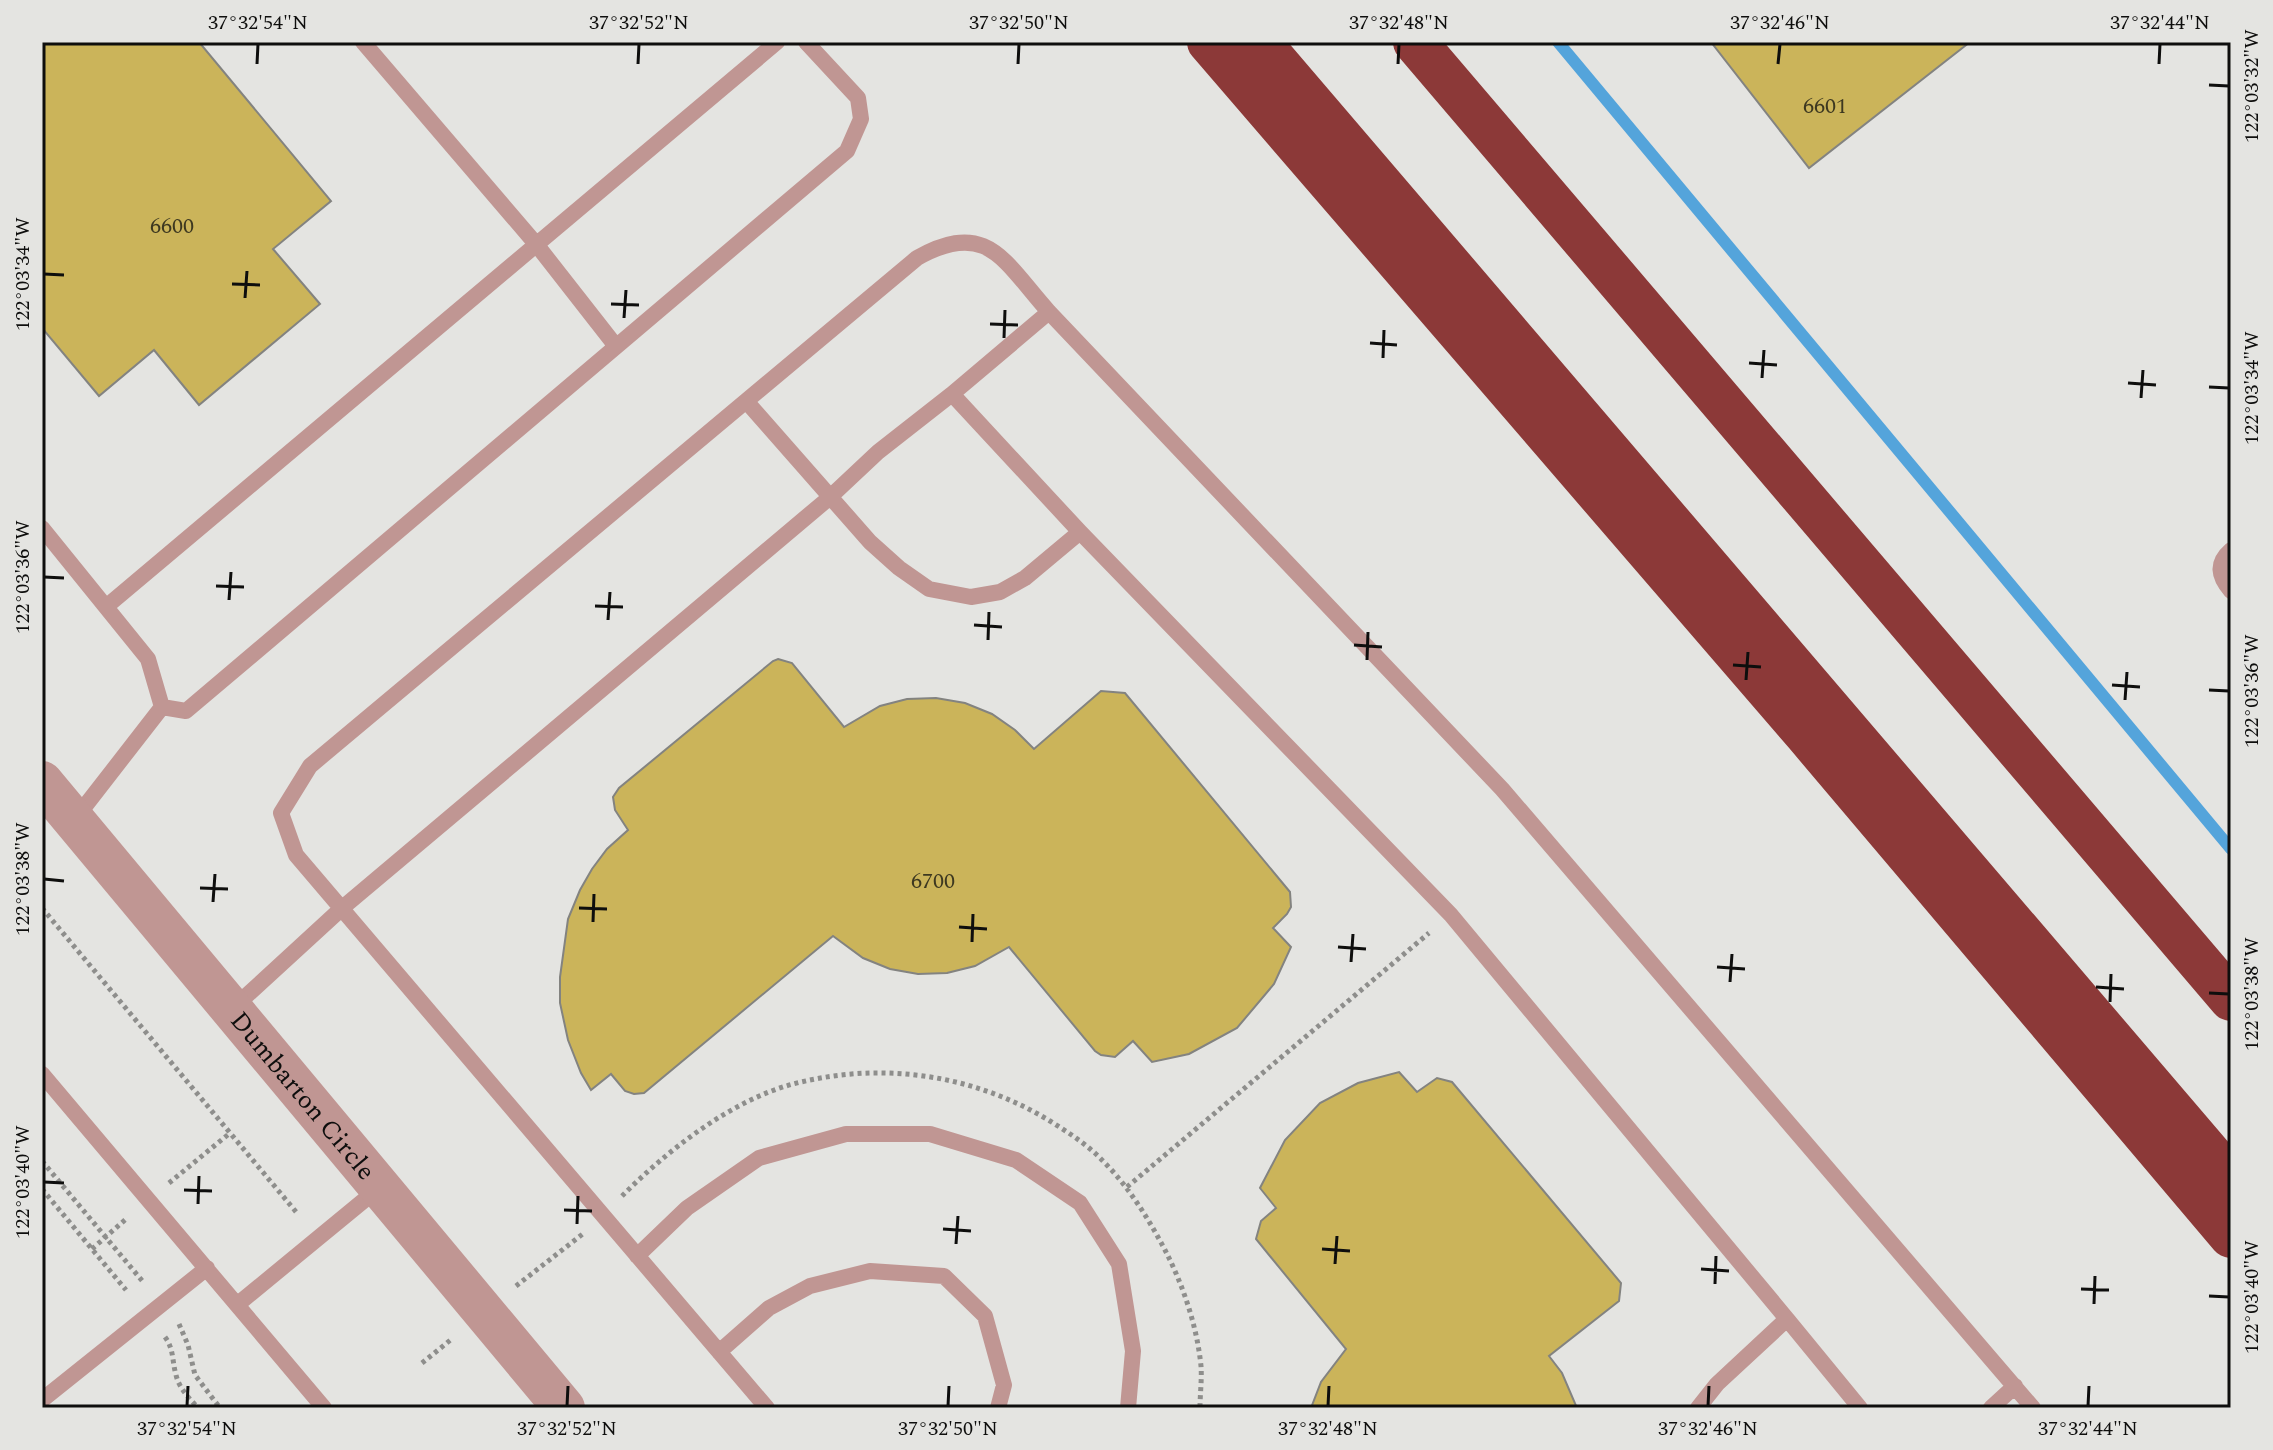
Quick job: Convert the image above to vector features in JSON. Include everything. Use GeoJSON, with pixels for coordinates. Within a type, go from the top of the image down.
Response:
{"type":"FeatureCollection","features":[{"type":"Feature","properties":{"kind":"highway"},"geometry":{"type":"LineString","coordinates":[[1209,42],[1806,734],[2231,1236]]}},
{"type":"Feature","properties":{"kind":"highway"},"geometry":{"type":"LineString","coordinates":[[1259,42],[2231,1179]]}},
{"type":"Feature","properties":{"kind":"highway"},"geometry":{"type":"LineString","coordinates":[[1415,42],[2231,999]]}},
{"type":"Feature","properties":{"kind":"street","name":"Dumbarton Circle"},"geometry":{"type":"LineString","coordinates":[[42,782],[564,1408]]}},
{"type":"Feature","properties":{"kind":"lane"},"geometry":{"type":"LineString","coordinates":[[363,42],[536,244],[615,345]]}},
{"type":"Feature","properties":{"kind":"lane"},"geometry":{"type":"LineString","coordinates":[[107,606],[777,42]]}},
{"type":"Feature","properties":{"kind":"lane"},"geometry":{"type":"LineString","coordinates":[[162,707],[186,711],[847,151],[861,119],[858,98],[806,42]]}},
{"type":"Feature","properties":{"kind":"lane"},"geometry":{"type":"LineString","coordinates":[[767,1408],[296,855],[281,813],[310,766],[917,258],[937,246],[956,241],[977,242],[995,252],[1502,789],[2033,1408]]}},
{"type":"Feature","properties":{"kind":"lane"},"geometry":{"type":"LineString","coordinates":[[232,1009],[341,909],[829,498],[878,452],[1049,312]]}},
{"type":"Feature","properties":{"kind":"lane"},"geometry":{"type":"LineString","coordinates":[[952,394],[1080,532],[1451,915],[1860,1408]]}},
{"type":"Feature","properties":{"kind":"lane"},"geometry":{"type":"LineString","coordinates":[[746,401],[870,542],[929,589],[971,597],[1000,592],[1025,578],[1080,532]]}},
{"type":"Feature","properties":{"kind":"lane"},"geometry":{"type":"LineString","coordinates":[[42,528],[148,659],[162,707]]}},
{"type":"Feature","properties":{"kind":"lane"},"geometry":{"type":"LineString","coordinates":[[2231,550],[2220,564],[2222,580],[2231,591]]}},
{"type":"Feature","properties":{"kind":"lane"},"geometry":{"type":"LineString","coordinates":[[74,820],[162,707]]}},
{"type":"Feature","properties":{"kind":"lane"},"geometry":{"type":"LineString","coordinates":[[42,1074],[324,1408]]}},
{"type":"Feature","properties":{"kind":"lane"},"geometry":{"type":"LineString","coordinates":[[637,1256],[687,1208],[759,1158],[846,1134],[930,1134],[1016,1160],[1080,1203],[1119,1264],[1133,1351],[1128,1408]]}},
{"type":"Feature","properties":{"kind":"lane"},"geometry":{"type":"LineString","coordinates":[[238,1304],[381,1186]]}},
{"type":"Feature","properties":{"kind":"lane"},"geometry":{"type":"LineString","coordinates":[[42,1400],[207,1268]]}},
{"type":"Feature","properties":{"kind":"lane"},"geometry":{"type":"LineString","coordinates":[[719,1352],[769,1308],[810,1286],[870,1271],[944,1276],[985,1316],[1004,1385],[998,1408]]}},
{"type":"Feature","properties":{"kind":"lane"},"geometry":{"type":"LineString","coordinates":[[1698,1408],[1717,1384],[1787,1319]]}},
{"type":"Feature","properties":{"kind":"lane"},"geometry":{"type":"LineString","coordinates":[[1991,1408],[2015,1386]]}},
{"type":"Feature","properties":{"kind":"path"},"geometry":{"type":"LineString","coordinates":[[42,908],[297,1213]]}},
{"type":"Feature","properties":{"kind":"path"},"geometry":{"type":"LineString","coordinates":[[1127,1187],[1451,915]]}},
{"type":"Feature","properties":{"kind":"path"},"geometry":{"type":"LineString","coordinates":[[169,1183],[230,1133]]}},
{"type":"Feature","properties":{"kind":"path"},"geometry":{"type":"LineString","coordinates":[[42,1161],[139,1278]]}},
{"type":"Feature","properties":{"kind":"path"},"geometry":{"type":"LineString","coordinates":[[42,1189],[126,1290]]}},
{"type":"Feature","properties":{"kind":"path"},"geometry":{"type":"LineString","coordinates":[[92,1249],[126,1219]]}},
{"type":"Feature","properties":{"kind":"path"},"geometry":{"type":"LineString","coordinates":[[513,1288],[587,1231]]}},
{"type":"Feature","properties":{"kind":"path"},"geometry":{"type":"LineString","coordinates":[[179,1323],[195,1375],[220,1408]]}},
{"type":"Feature","properties":{"kind":"path"},"geometry":{"type":"LineString","coordinates":[[164,1336],[171,1345],[181,1388],[198,1408]]}},
{"type":"Feature","properties":{"kind":"path"},"geometry":{"type":"LineString","coordinates":[[422,1363],[439,1350]]}},
{"type":"Feature","properties":{"kind":"building"},"geometry":{"type":"Polygon","coordinates":[[[42,42],[199,42],[331,201],[273,249],[320,304],[199,405],[154,350],[99,396],[42,328],[42,42]]]}},
{"type":"Feature","properties":{"kind":"building"},"geometry":{"type":"Polygon","coordinates":[[[1711,42],[1970,42],[1809,168],[1711,42]]]}},
{"type":"Feature","properties":{"kind":"building"},"geometry":{"type":"Polygon","coordinates":[[[778,659],[792,663],[844,727],[880,706],[907,699],[936,698],[965,703],[992,714],[1015,730],[1034,749],[1101,691],[1125,693],[1290,892],[1291,907],[1273,928],[1291,947],[1274,984],[1237,1028],[1189,1054],[1152,1062],[1133,1041],[1115,1057],[1095,1051],[1009,947],[975,966],[947,973],[918,974],[890,969],[863,958],[833,936],[644,1093],[625,1091],[611,1074],[591,1090],[568,1040],[560,1003],[560,977],[568,919],[580,890],[607,849],[628,830],[615,810],[613,797],[619,788],[778,659]]]}},
{"type":"Feature","properties":{"kind":"building"},"geometry":{"type":"Polygon","coordinates":[[[1399,1072],[1417,1092],[1437,1078],[1452,1082],[1621,1283],[1619,1301],[1549,1356],[1562,1373],[1577,1408],[1311,1408],[1321,1382],[1346,1349],[1256,1239],[1261,1221],[1276,1208],[1260,1188],[1285,1140],[1320,1103],[1358,1083],[1399,1072]]]}},
{"type":"Feature","properties":{"kind":"waterway"},"geometry":{"type":"LineString","coordinates":[[1558,42],[2231,849]]}}]}
